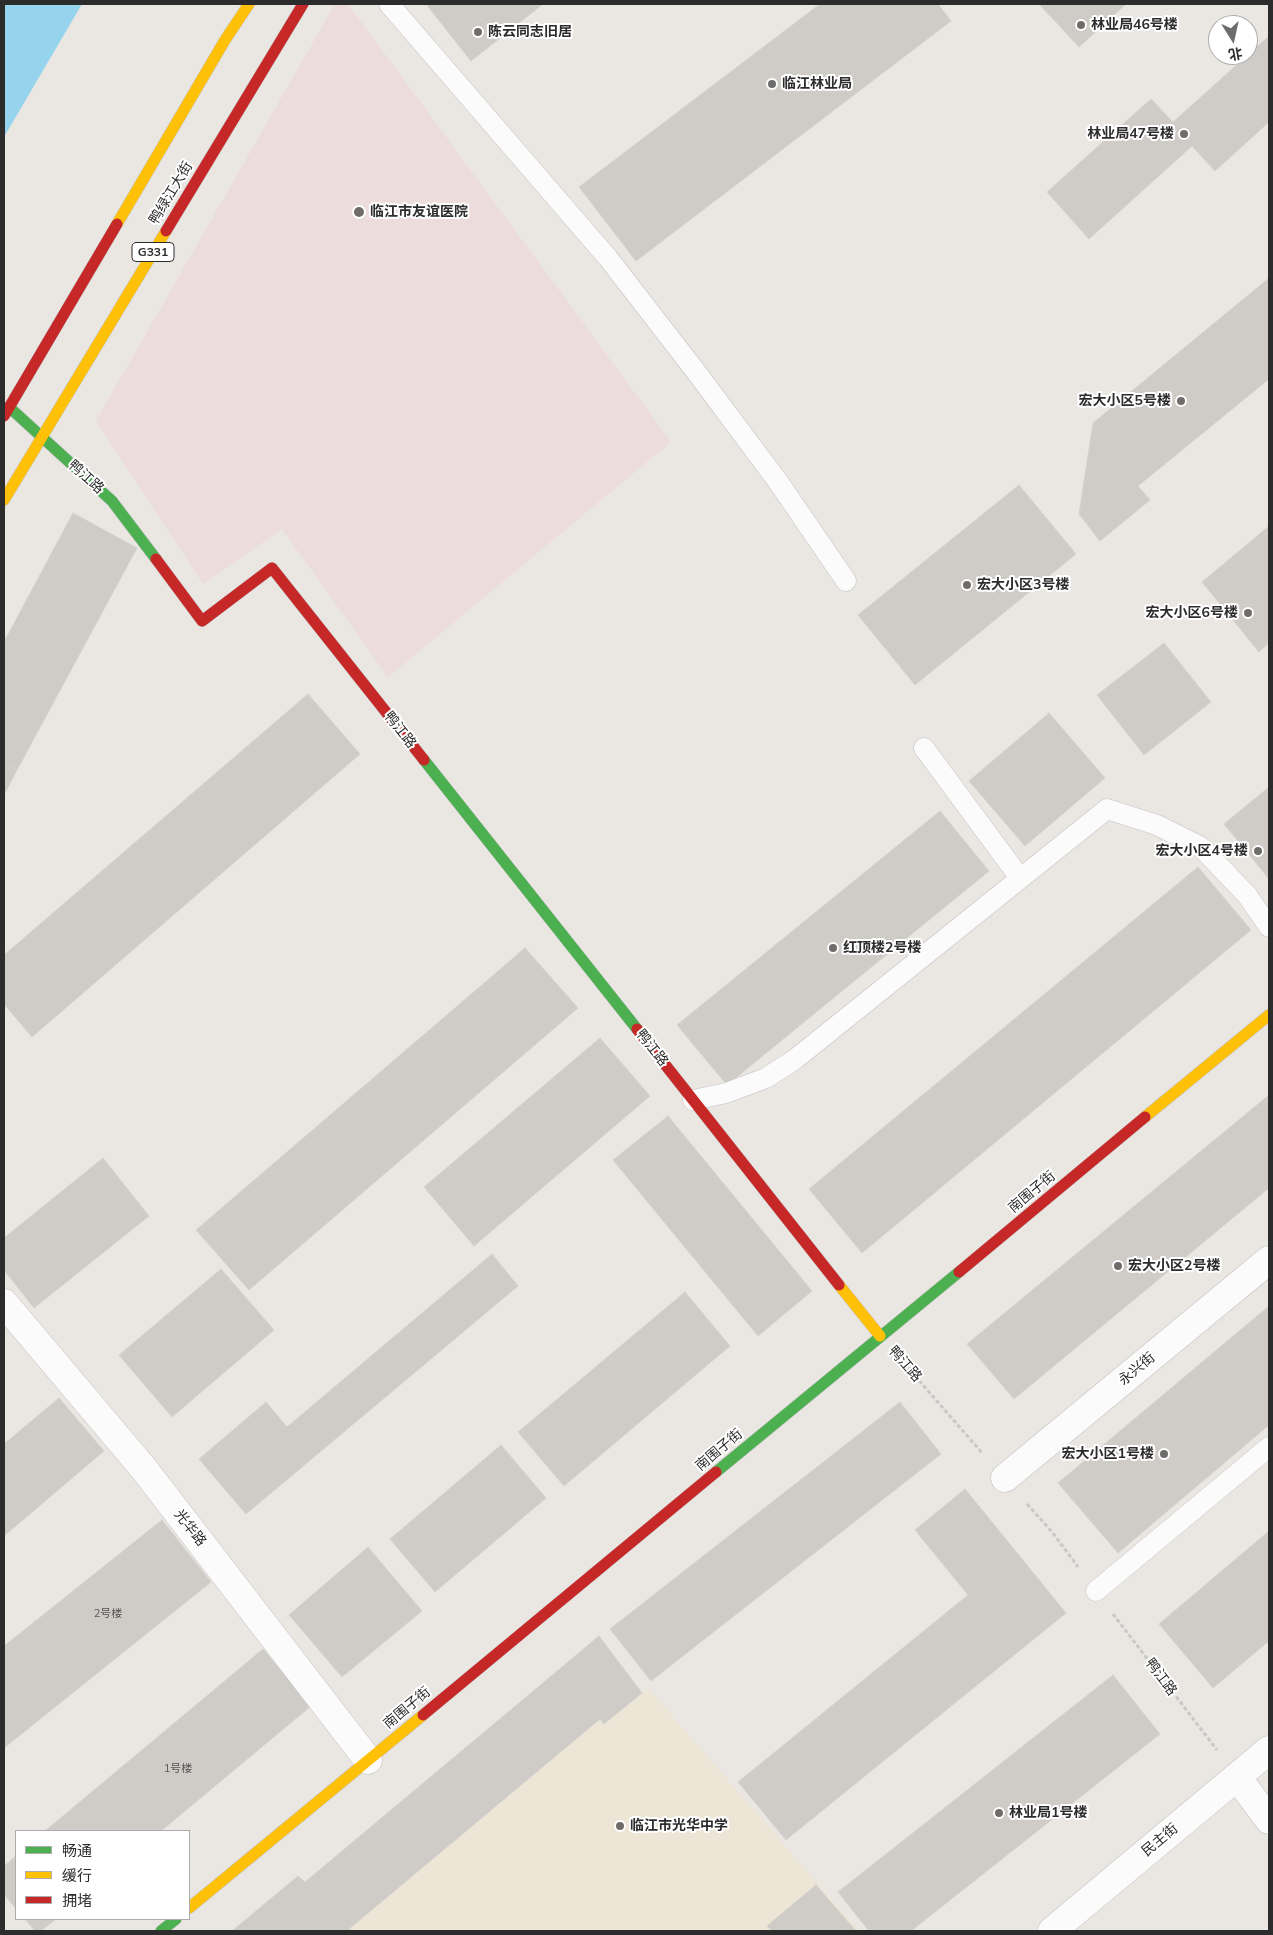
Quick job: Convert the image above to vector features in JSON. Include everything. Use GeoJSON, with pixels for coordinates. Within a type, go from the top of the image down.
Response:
{"type":"FeatureCollection","features":[{"type":"Feature","properties":{"kind":"main road"},"geometry":{"type":"LineString","coordinates":[[6,411],[220,48],[249,4]]}},
{"type":"Feature","properties":{"kind":"main road","name":"鸭绿江大街"},"geometry":{"type":"LineString","coordinates":[[4,500],[303,4]]}},
{"type":"Feature","properties":{"kind":"main road","name":"鸭江路"},"geometry":{"type":"LineString","coordinates":[[6,411],[41,437],[112,501],[202,622],[272,568],[880,1336]]}},
{"type":"Feature","properties":{"kind":"main road","name":"南围子街"},"geometry":{"type":"LineString","coordinates":[[190,1907],[1269,1015]]}},
{"type":"Feature","properties":{"kind":"main road"},"geometry":{"type":"LineString","coordinates":[[161,1931],[175,1920]]}},
{"type":"Feature","properties":{"kind":"street","name":"永兴街"},"geometry":{"type":"LineString","coordinates":[[1005,1478],[1269,1260]]}},
{"type":"Feature","properties":{"kind":"street","name":"光华路"},"geometry":{"type":"LineString","coordinates":[[4,1303],[144,1469],[368,1760]]}},
{"type":"Feature","properties":{"kind":"street","name":"民主街"},"geometry":{"type":"LineString","coordinates":[[1052,1931],[1269,1750]]}},
{"type":"Feature","properties":{"kind":"street"},"geometry":{"type":"LineString","coordinates":[[1237,1777],[1269,1820]]}},
{"type":"Feature","properties":{"kind":"lane"},"geometry":{"type":"LineString","coordinates":[[389,4],[608,258],[779,483],[846,581]]}},
{"type":"Feature","properties":{"kind":"lane"},"geometry":{"type":"LineString","coordinates":[[924,748],[1020,878]]}},
{"type":"Feature","properties":{"kind":"lane"},"geometry":{"type":"LineString","coordinates":[[693,1100],[726,1093],[766,1078],[794,1060],[1107,809],[1157,825],[1201,847],[1247,895],[1269,927]]}},
{"type":"Feature","properties":{"kind":"lane"},"geometry":{"type":"LineString","coordinates":[[1096,1591],[1269,1447]]}},
{"type":"Feature","properties":{"kind":"path","name":"鸭江路"},"geometry":{"type":"LineString","coordinates":[[880,1336],[1053,1533],[1237,1777]]}},
{"type":"Feature","properties":{"kind":"shaded area","name":"临江市友谊医院"},"geometry":{"type":"Polygon","coordinates":[[[335,4],[348,4],[671,442],[388,677],[282,529],[203,584],[96,421],[335,4]]]}},
{"type":"Feature","properties":{"kind":"shaded area","name":"临江市光华中学"},"geometry":{"type":"Polygon","coordinates":[[[648,1688],[859,1931],[352,1931],[349,1929],[600,1719],[605,1724],[648,1688]]]}},
{"type":"Feature","properties":{"kind":"water"},"geometry":{"type":"Polygon","coordinates":[[[4,4],[82,4],[4,137],[4,4]]]}},
{"type":"Feature","properties":{"kind":"building","name":"陈云同志旧居"},"geometry":{"type":"Polygon","coordinates":[[[426,4],[543,4],[471,61],[426,4]]]}},
{"type":"Feature","properties":{"kind":"building"},"geometry":{"type":"Polygon","coordinates":[[[820,4],[938,4],[951,21],[636,261],[579,187],[820,4]]]}},
{"type":"Feature","properties":{"kind":"building","name":"林业局46号楼"},"geometry":{"type":"Polygon","coordinates":[[[1039,4],[1126,4],[1079,47],[1039,4]]]}},
{"type":"Feature","properties":{"kind":"building","name":"林业局47号楼"},"geometry":{"type":"Polygon","coordinates":[[[1269,36],[1269,122],[1215,171],[1192,146],[1089,239],[1047,192],[1151,99],[1173,122],[1237,65],[1258,65],[1258,46],[1269,36]]]}},
{"type":"Feature","properties":{"kind":"building","name":"宏大小区5号楼"},"geometry":{"type":"Polygon","coordinates":[[[1269,278],[1269,379],[1138,486],[1150,500],[1100,541],[1079,514],[1093,423],[1269,278]]]}},
{"type":"Feature","properties":{"kind":"building","name":"宏大小区3号楼"},"geometry":{"type":"Polygon","coordinates":[[[1019,485],[1076,554],[915,685],[858,615],[1019,485]]]}},
{"type":"Feature","properties":{"kind":"building"},"geometry":{"type":"Polygon","coordinates":[[[73,513],[137,548],[17,770],[4,763],[4,642],[73,513]]]}},
{"type":"Feature","properties":{"kind":"building","name":"宏大小区6号楼"},"geometry":{"type":"Polygon","coordinates":[[[1269,526],[1269,643],[1259,652],[1202,582],[1269,526]]]}},
{"type":"Feature","properties":{"kind":"building"},"geometry":{"type":"Polygon","coordinates":[[[1164,643],[1211,702],[1144,755],[1097,695],[1164,643]]]}},
{"type":"Feature","properties":{"kind":"building"},"geometry":{"type":"Polygon","coordinates":[[[308,694],[360,754],[32,1037],[4,1004],[4,955],[308,694]]]}},
{"type":"Feature","properties":{"kind":"building"},"geometry":{"type":"Polygon","coordinates":[[[1049,713],[1105,778],[1025,846],[969,781],[1049,713]]]}},
{"type":"Feature","properties":{"kind":"building"},"geometry":{"type":"Polygon","coordinates":[[[4,763],[17,770],[4,795],[4,763]]]}},
{"type":"Feature","properties":{"kind":"building","name":"宏大小区4号楼"},"geometry":{"type":"Polygon","coordinates":[[[1269,787],[1269,879],[1224,824],[1269,787]]]}},
{"type":"Feature","properties":{"kind":"building","name":"红顶楼2号楼"},"geometry":{"type":"Polygon","coordinates":[[[940,811],[989,871],[727,1085],[677,1025],[940,811]]]}},
{"type":"Feature","properties":{"kind":"building"},"geometry":{"type":"Polygon","coordinates":[[[1198,867],[1251,930],[862,1253],[809,1189],[1198,867]]]}},
{"type":"Feature","properties":{"kind":"building"},"geometry":{"type":"Polygon","coordinates":[[[525,948],[578,1008],[249,1290],[196,1230],[525,948]]]}},
{"type":"Feature","properties":{"kind":"building"},"geometry":{"type":"Polygon","coordinates":[[[600,1038],[650,1096],[474,1246],[424,1187],[600,1038]]]}},
{"type":"Feature","properties":{"kind":"building","name":"宏大小区2号楼"},"geometry":{"type":"Polygon","coordinates":[[[1269,1095],[1269,1188],[1014,1399],[967,1344],[1269,1095]]]}},
{"type":"Feature","properties":{"kind":"building"},"geometry":{"type":"Polygon","coordinates":[[[668,1116],[812,1291],[758,1336],[613,1160],[668,1116]]]}},
{"type":"Feature","properties":{"kind":"building"},"geometry":{"type":"Polygon","coordinates":[[[103,1158],[149,1216],[34,1308],[4,1270],[4,1238],[103,1158]]]}},
{"type":"Feature","properties":{"kind":"building"},"geometry":{"type":"Polygon","coordinates":[[[492,1254],[518,1286],[246,1514],[199,1459],[266,1402],[287,1427],[492,1254]]]}},
{"type":"Feature","properties":{"kind":"building"},"geometry":{"type":"Polygon","coordinates":[[[221,1269],[274,1330],[172,1417],[119,1355],[221,1269]]]}},
{"type":"Feature","properties":{"kind":"building"},"geometry":{"type":"Polygon","coordinates":[[[685,1292],[730,1346],[564,1486],[518,1432],[685,1292]]]}},
{"type":"Feature","properties":{"kind":"building","name":"宏大小区1号楼"},"geometry":{"type":"Polygon","coordinates":[[[1269,1306],[1269,1425],[1118,1553],[1058,1483],[1269,1306]]]}},
{"type":"Feature","properties":{"kind":"building"},"geometry":{"type":"Polygon","coordinates":[[[59,1398],[104,1451],[4,1536],[4,1444],[59,1398]]]}},
{"type":"Feature","properties":{"kind":"building"},"geometry":{"type":"Polygon","coordinates":[[[900,1402],[941,1454],[651,1681],[610,1629],[900,1402]]]}},
{"type":"Feature","properties":{"kind":"building"},"geometry":{"type":"Polygon","coordinates":[[[501,1445],[546,1498],[435,1592],[390,1539],[501,1445]]]}},
{"type":"Feature","properties":{"kind":"building"},"geometry":{"type":"Polygon","coordinates":[[[965,1489],[1066,1613],[786,1840],[738,1782],[968,1595],[915,1530],[965,1489]]]}},
{"type":"Feature","properties":{"kind":"building"},"geometry":{"type":"Polygon","coordinates":[[[162,1520],[211,1582],[4,1748],[4,1646],[162,1520]]]}},
{"type":"Feature","properties":{"kind":"building"},"geometry":{"type":"Polygon","coordinates":[[[1269,1531],[1269,1641],[1213,1688],[1159,1624],[1269,1531]]]}},
{"type":"Feature","properties":{"kind":"building"},"geometry":{"type":"Polygon","coordinates":[[[368,1547],[422,1611],[342,1677],[289,1615],[368,1547]]]}},
{"type":"Feature","properties":{"kind":"building"},"geometry":{"type":"Polygon","coordinates":[[[599,1636],[642,1693],[604,1724],[600,1719],[349,1929],[352,1931],[232,1931],[298,1876],[305,1882],[599,1636]]]}},
{"type":"Feature","properties":{"kind":"building"},"geometry":{"type":"Polygon","coordinates":[[[263,1649],[311,1706],[162,1830],[46,1830],[263,1649]]]}},
{"type":"Feature","properties":{"kind":"building","name":"林业局1号楼"},"geometry":{"type":"Polygon","coordinates":[[[1113,1675],[1160,1734],[911,1931],[869,1931],[838,1892],[1113,1675]]]}},
{"type":"Feature","properties":{"kind":"building"},"geometry":{"type":"Polygon","coordinates":[[[15,1857],[15,1908],[4,1894],[4,1866],[15,1857]]]}},
{"type":"Feature","properties":{"kind":"building"},"geometry":{"type":"Polygon","coordinates":[[[816,1885],[856,1931],[772,1931],[767,1926],[816,1885]]]}},
{"type":"Feature","properties":{"kind":"building"},"geometry":{"type":"Polygon","coordinates":[[[26,1920],[55,1920],[41,1931],[35,1931],[26,1920]]]}},
{"type":"Feature","properties":{"kind":"traffic: fast"},"geometry":{"type":"LineString","coordinates":[[9,407],[112,501],[156,559]]}},
{"type":"Feature","properties":{"kind":"traffic: fast"},"geometry":{"type":"LineString","coordinates":[[424,760],[637,1029]]}},
{"type":"Feature","properties":{"kind":"traffic: fast"},"geometry":{"type":"LineString","coordinates":[[716,1472],[959,1272]]}},
{"type":"Feature","properties":{"kind":"traffic: fast"},"geometry":{"type":"LineString","coordinates":[[161,1931],[175,1920]]}},
{"type":"Feature","properties":{"kind":"traffic: slow"},"geometry":{"type":"LineString","coordinates":[[117,224],[225,40],[249,4]]}},
{"type":"Feature","properties":{"kind":"traffic: slow"},"geometry":{"type":"LineString","coordinates":[[4,500],[166,231]]}},
{"type":"Feature","properties":{"kind":"traffic: slow"},"geometry":{"type":"LineString","coordinates":[[1145,1117],[1269,1015]]}},
{"type":"Feature","properties":{"kind":"traffic: slow"},"geometry":{"type":"LineString","coordinates":[[839,1285],[880,1336]]}},
{"type":"Feature","properties":{"kind":"traffic: slow"},"geometry":{"type":"LineString","coordinates":[[190,1907],[423,1715]]}},
{"type":"Feature","properties":{"kind":"traffic: jam"},"geometry":{"type":"LineString","coordinates":[[166,231],[303,4]]}},
{"type":"Feature","properties":{"kind":"traffic: jam"},"geometry":{"type":"LineString","coordinates":[[4,416],[117,224]]}},
{"type":"Feature","properties":{"kind":"traffic: jam"},"geometry":{"type":"LineString","coordinates":[[156,559],[202,621],[272,568],[424,760]]}},
{"type":"Feature","properties":{"kind":"traffic: jam"},"geometry":{"type":"LineString","coordinates":[[637,1029],[839,1285]]}},
{"type":"Feature","properties":{"kind":"traffic: jam"},"geometry":{"type":"LineString","coordinates":[[959,1272],[1145,1117]]}},
{"type":"Feature","properties":{"kind":"traffic: jam"},"geometry":{"type":"LineString","coordinates":[[423,1715],[716,1472]]}},
{"type":"Feature","properties":{"kind":"place","name":"林业局46号楼"},"geometry":{"type":"Point","coordinates":[1081,25]}},
{"type":"Feature","properties":{"kind":"place","name":"陈云同志旧居"},"geometry":{"type":"Point","coordinates":[478,32]}},
{"type":"Feature","properties":{"kind":"place","name":"临江林业局"},"geometry":{"type":"Point","coordinates":[772,84]}},
{"type":"Feature","properties":{"kind":"place","name":"林业局47号楼"},"geometry":{"type":"Point","coordinates":[1184,134]}},
{"type":"Feature","properties":{"kind":"place","name":"临江市友谊医院"},"geometry":{"type":"Point","coordinates":[359,212]}},
{"type":"Feature","properties":{"kind":"place","name":"宏大小区5号楼"},"geometry":{"type":"Point","coordinates":[1181,401]}},
{"type":"Feature","properties":{"kind":"place","name":"宏大小区3号楼"},"geometry":{"type":"Point","coordinates":[967,585]}},
{"type":"Feature","properties":{"kind":"place","name":"宏大小区6号楼"},"geometry":{"type":"Point","coordinates":[1248,613]}},
{"type":"Feature","properties":{"kind":"place","name":"宏大小区4号楼"},"geometry":{"type":"Point","coordinates":[1258,851]}},
{"type":"Feature","properties":{"kind":"place","name":"红顶楼2号楼"},"geometry":{"type":"Point","coordinates":[833,948]}},
{"type":"Feature","properties":{"kind":"place","name":"宏大小区2号楼"},"geometry":{"type":"Point","coordinates":[1118,1266]}},
{"type":"Feature","properties":{"kind":"place","name":"宏大小区1号楼"},"geometry":{"type":"Point","coordinates":[1164,1454]}},
{"type":"Feature","properties":{"kind":"place","name":"林业局1号楼"},"geometry":{"type":"Point","coordinates":[999,1813]}},
{"type":"Feature","properties":{"kind":"place","name":"临江市光华中学"},"geometry":{"type":"Point","coordinates":[620,1826]}}]}
